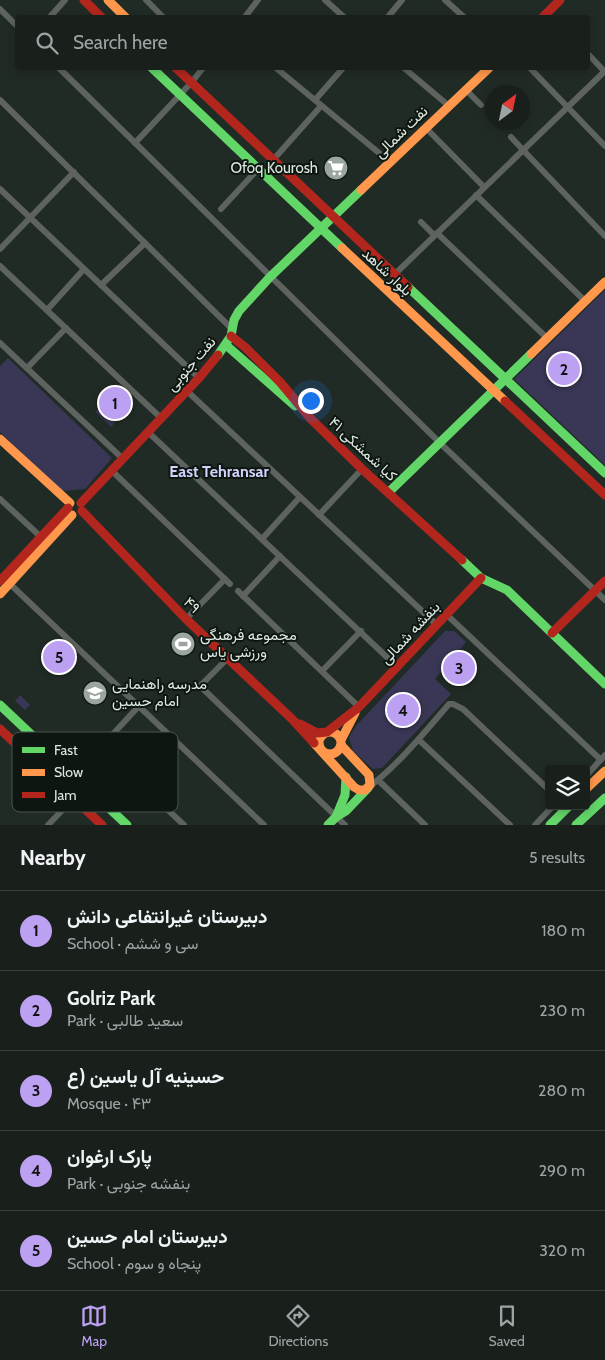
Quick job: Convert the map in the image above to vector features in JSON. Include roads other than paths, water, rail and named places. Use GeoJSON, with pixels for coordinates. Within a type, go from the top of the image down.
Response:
{"type":"FeatureCollection","features":[{"type":"Feature","properties":{"kind":"street"},"geometry":{"type":"LineString","coordinates":[[52,15],[65,0]]}},
{"type":"Feature","properties":{"kind":"street"},"geometry":{"type":"LineString","coordinates":[[84,0],[99,15]]}},
{"type":"Feature","properties":{"kind":"street"},"geometry":{"type":"LineString","coordinates":[[108,0],[123,15]]}},
{"type":"Feature","properties":{"kind":"street"},"geometry":{"type":"LineString","coordinates":[[146,0],[161,15]]}},
{"type":"Feature","properties":{"kind":"street"},"geometry":{"type":"LineString","coordinates":[[246,15],[258,0]]}},
{"type":"Feature","properties":{"kind":"street"},"geometry":{"type":"LineString","coordinates":[[325,0],[342,15]]}},
{"type":"Feature","properties":{"kind":"street"},"geometry":{"type":"LineString","coordinates":[[390,15],[402,0]]}},
{"type":"Feature","properties":{"kind":"street"},"geometry":{"type":"LineString","coordinates":[[445,0],[462,15]]}},
{"type":"Feature","properties":{"kind":"street"},"geometry":{"type":"LineString","coordinates":[[548,15],[560,0]]}},
{"type":"Feature","properties":{"kind":"street"},"geometry":{"type":"LineString","coordinates":[[0,10],[15,24]]}},
{"type":"Feature","properties":{"kind":"street"},"geometry":{"type":"LineString","coordinates":[[395,274],[605,71],[590,56]]}},
{"type":"Feature","properties":{"kind":"street"},"geometry":{"type":"LineString","coordinates":[[61,70],[440,443],[605,600]]}},
{"type":"Feature","properties":{"kind":"street","name":"بلوار شاهد"},"geometry":{"type":"LineString","coordinates":[[154,70],[605,495]]}},
{"type":"Feature","properties":{"kind":"street","name":"بلوار شاهد"},"geometry":{"type":"LineString","coordinates":[[178,70],[605,473]]}},
{"type":"Feature","properties":{"kind":"street"},"geometry":{"type":"LineString","coordinates":[[135,143],[202,70]]}},
{"type":"Feature","properties":{"kind":"street"},"geometry":{"type":"LineString","coordinates":[[278,70],[390,162]]}},
{"type":"Feature","properties":{"kind":"street"},"geometry":{"type":"LineString","coordinates":[[315,100],[341,70]]}},
{"type":"Feature","properties":{"kind":"street"},"geometry":{"type":"LineString","coordinates":[[406,70],[448,106]]}},
{"type":"Feature","properties":{"kind":"street","name":"نفت شمالی"},"geometry":{"type":"LineString","coordinates":[[333,217],[487,70]]}},
{"type":"Feature","properties":{"kind":"street"},"geometry":{"type":"LineString","coordinates":[[532,70],[605,146]]}},
{"type":"Feature","properties":{"kind":"street"},"geometry":{"type":"LineString","coordinates":[[466,90],[481,106]]}},
{"type":"Feature","properties":{"kind":"street"},"geometry":{"type":"LineString","coordinates":[[0,100],[145,243],[232,333]]}},
{"type":"Feature","properties":{"kind":"street"},"geometry":{"type":"LineString","coordinates":[[273,160],[322,106]]}},
{"type":"Feature","properties":{"kind":"street"},"geometry":{"type":"LineString","coordinates":[[426,128],[484,187]]}},
{"type":"Feature","properties":{"kind":"street"},"geometry":{"type":"LineString","coordinates":[[511,137],[605,236]]}},
{"type":"Feature","properties":{"kind":"street"},"geometry":{"type":"LineString","coordinates":[[221,209],[258,169]]}},
{"type":"Feature","properties":{"kind":"street"},"geometry":{"type":"LineString","coordinates":[[0,249],[74,172]]}},
{"type":"Feature","properties":{"kind":"street"},"geometry":{"type":"LineString","coordinates":[[0,189],[199,378]]}},
{"type":"Feature","properties":{"kind":"street"},"geometry":{"type":"LineString","coordinates":[[476,195],[585,301]]}},
{"type":"Feature","properties":{"kind":"street","name":"نفت جنوبی"},"geometry":{"type":"LineString","coordinates":[[0,594],[3,579],[75,509],[199,378],[226,345],[239,311],[270,277],[333,217]]}},
{"type":"Feature","properties":{"kind":"street"},"geometry":{"type":"LineString","coordinates":[[421,222],[548,338]]}},
{"type":"Feature","properties":{"kind":"street"},"geometry":{"type":"LineString","coordinates":[[102,285],[145,243]]}},
{"type":"Feature","properties":{"kind":"street"},"geometry":{"type":"LineString","coordinates":[[0,266],[161,418]]}},
{"type":"Feature","properties":{"kind":"street"},"geometry":{"type":"LineString","coordinates":[[47,310],[84,269]]}},
{"type":"Feature","properties":{"kind":"street"},"geometry":{"type":"LineString","coordinates":[[389,492],[605,282]]}},
{"type":"Feature","properties":{"kind":"street"},"geometry":{"type":"LineString","coordinates":[[27,368],[66,328]]}},
{"type":"Feature","properties":{"kind":"street","name":"۴۱ کیا شمشکی"},"geometry":{"type":"LineString","coordinates":[[232,333],[280,382],[311,419],[362,469],[481,578],[507,590],[605,684]]}},
{"type":"Feature","properties":{"kind":"street"},"geometry":{"type":"LineString","coordinates":[[0,343],[122,458]]}},
{"type":"Feature","properties":{"kind":"street"},"geometry":{"type":"LineString","coordinates":[[226,345],[274,389],[311,419]]}},
{"type":"Feature","properties":{"kind":"street"},"geometry":{"type":"LineString","coordinates":[[187,391],[437,625]]}},
{"type":"Feature","properties":{"kind":"street"},"geometry":{"type":"LineString","coordinates":[[148,432],[390,660]]}},
{"type":"Feature","properties":{"kind":"street","name":"۴۹"},"geometry":{"type":"LineString","coordinates":[[0,438],[118,549],[186,619],[292,719]]}},
{"type":"Feature","properties":{"kind":"street"},"geometry":{"type":"LineString","coordinates":[[319,515],[362,469]]}},
{"type":"Feature","properties":{"kind":"street"},"geometry":{"type":"LineString","coordinates":[[111,470],[230,584]]}},
{"type":"Feature","properties":{"kind":"street"},"geometry":{"type":"LineString","coordinates":[[262,539],[300,498]]}},
{"type":"Feature","properties":{"kind":"street"},"geometry":{"type":"LineString","coordinates":[[0,499],[44,540]]}},
{"type":"Feature","properties":{"kind":"street"},"geometry":{"type":"LineString","coordinates":[[243,596],[280,556]]}},
{"type":"Feature","properties":{"kind":"street","name":"بنفشه شمالی"},"geometry":{"type":"LineString","coordinates":[[327,732],[359,707],[481,578]]}},
{"type":"Feature","properties":{"kind":"street"},"geometry":{"type":"LineString","coordinates":[[3,579],[166,732]]}},
{"type":"Feature","properties":{"kind":"street"},"geometry":{"type":"LineString","coordinates":[[186,619],[225,579]]}},
{"type":"Feature","properties":{"kind":"street"},"geometry":{"type":"LineString","coordinates":[[552,633],[605,581]]}},
{"type":"Feature","properties":{"kind":"street"},"geometry":{"type":"LineString","coordinates":[[238,591],[359,707]]}},
{"type":"Feature","properties":{"kind":"street"},"geometry":{"type":"LineString","coordinates":[[447,615],[603,758],[590,772]]}},
{"type":"Feature","properties":{"kind":"street"},"geometry":{"type":"LineString","coordinates":[[322,671],[361,631]]}},
{"type":"Feature","properties":{"kind":"street"},"geometry":{"type":"LineString","coordinates":[[228,658],[200,686],[345,825]]}},
{"type":"Feature","properties":{"kind":"street"},"geometry":{"type":"LineString","coordinates":[[328,825],[346,811],[419,740],[449,704],[459,706],[545,786]]}},
{"type":"Feature","properties":{"kind":"street"},"geometry":{"type":"LineString","coordinates":[[0,705],[29,732]]}},
{"type":"Feature","properties":{"kind":"street"},"geometry":{"type":"LineString","coordinates":[[114,732],[138,706]]}},
{"type":"Feature","properties":{"kind":"street","name":"بنفشه شمالی"},"geometry":{"type":"LineString","coordinates":[[341,742],[346,728],[359,707]]}},
{"type":"Feature","properties":{"kind":"street"},"geometry":{"type":"LineString","coordinates":[[292,719],[317,733],[333,732],[338,735],[341,742],[369,775],[370,782],[368,788]]}},
{"type":"Feature","properties":{"kind":"street"},"geometry":{"type":"LineString","coordinates":[[292,719],[356,789],[368,788]]}},
{"type":"Feature","properties":{"kind":"street"},"geometry":{"type":"LineString","coordinates":[[0,729],[12,740]]}},
{"type":"Feature","properties":{"kind":"street"},"geometry":{"type":"LineString","coordinates":[[327,732],[319,740],[319,746],[322,751],[333,754],[338,750],[341,742]]}},
{"type":"Feature","properties":{"kind":"street"},"geometry":{"type":"LineString","coordinates":[[419,740],[510,825]]}},
{"type":"Feature","properties":{"kind":"street"},"geometry":{"type":"LineString","coordinates":[[178,744],[264,825]]}},
{"type":"Feature","properties":{"kind":"street"},"geometry":{"type":"LineString","coordinates":[[590,785],[605,771]]}},
{"type":"Feature","properties":{"kind":"street"},"geometry":{"type":"LineString","coordinates":[[336,817],[345,795],[346,777]]}},
{"type":"Feature","properties":{"kind":"street"},"geometry":{"type":"LineString","coordinates":[[378,780],[425,825]]}},
{"type":"Feature","properties":{"kind":"street"},"geometry":{"type":"LineString","coordinates":[[576,825],[605,798]]}},
{"type":"Feature","properties":{"kind":"street"},"geometry":{"type":"LineString","coordinates":[[535,825],[549,810]]}},
{"type":"Feature","properties":{"kind":"street"},"geometry":{"type":"LineString","coordinates":[[550,825],[565,810]]}},
{"type":"Feature","properties":{"kind":"street"},"geometry":{"type":"LineString","coordinates":[[48,825],[61,812]]}},
{"type":"Feature","properties":{"kind":"street"},"geometry":{"type":"LineString","coordinates":[[89,812],[102,825]]}},
{"type":"Feature","properties":{"kind":"street"},"geometry":{"type":"LineString","coordinates":[[113,812],[127,825]]}},
{"type":"Feature","properties":{"kind":"street"},"geometry":{"type":"LineString","coordinates":[[170,812],[184,825]]}},
{"type":"Feature","properties":{"kind":"place","name":"Ofoq Kourosh"},"geometry":{"type":"Point","coordinates":[336,168]}},
{"type":"Feature","properties":{"kind":"place","name":"Golriz Park"},"geometry":{"type":"Point","coordinates":[564,369]}},
{"type":"Feature","properties":{"kind":"place","name":"دبیرستان غیرانتفاعی دانش"},"geometry":{"type":"Point","coordinates":[115,403]}},
{"type":"Feature","properties":{"kind":"place","name":"مجموعه فرهنگی ورزشی یاس"},"geometry":{"type":"Point","coordinates":[183,644]}},
{"type":"Feature","properties":{"kind":"place","name":"دبیرستان امام حسین"},"geometry":{"type":"Point","coordinates":[59,657]}},
{"type":"Feature","properties":{"kind":"place","name":"حسینیه آل یاسین (ع"},"geometry":{"type":"Point","coordinates":[459,668]}},
{"type":"Feature","properties":{"kind":"place","name":"مدرسه راهنمایی امام حسین"},"geometry":{"type":"Point","coordinates":[95,693]}},
{"type":"Feature","properties":{"kind":"place","name":"پارک ارغوان"},"geometry":{"type":"Point","coordinates":[403,710]}},
{"type":"Feature","properties":{"kind":"district","name":"East Tehransar"},"geometry":{"type":"Point","coordinates":[219,471]}}]}
